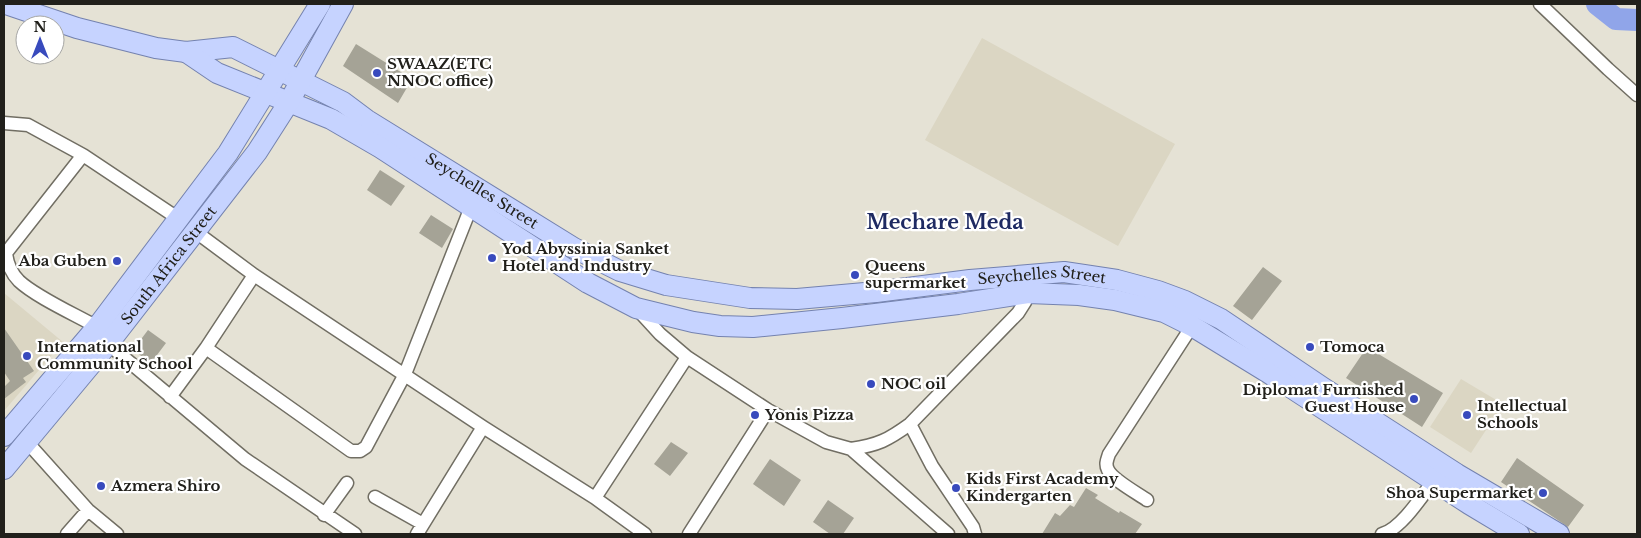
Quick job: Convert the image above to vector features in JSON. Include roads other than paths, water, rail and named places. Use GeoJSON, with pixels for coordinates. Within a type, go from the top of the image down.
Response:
{"type":"FeatureCollection","features":[{"type":"Feature","properties":{"kind":"main road"},"geometry":{"type":"LineString","coordinates":[[6,4],[77,28],[156,48],[186,52]]}},
{"type":"Feature","properties":{"kind":"main road","name":"South Africa Street"},"geometry":{"type":"LineString","coordinates":[[4,436],[97,327],[228,154],[320,4]]}},
{"type":"Feature","properties":{"kind":"main road","name":"South Africa Street"},"geometry":{"type":"LineString","coordinates":[[4,469],[108,344],[256,152],[289,102],[342,4]]}},
{"type":"Feature","properties":{"kind":"main road","name":"Seychelles Street"},"geometry":{"type":"LineString","coordinates":[[186,52],[234,47],[343,102],[367,120],[574,248],[620,271],[666,286],[750,298],[797,299],[876,292],[943,283],[1031,284],[1079,295],[1115,300],[1164,312],[1192,326],[1267,372],[1519,534]]}},
{"type":"Feature","properties":{"kind":"main road","name":"Seychelles Street"},"geometry":{"type":"LineString","coordinates":[[186,52],[217,73],[331,119],[381,148],[588,283],[636,308],[693,322],[720,326],[753,326],[958,304],[1031,284],[1064,272],[1117,280],[1158,291],[1221,318],[1322,387],[1457,474],[1559,534]]}},
{"type":"Feature","properties":{"kind":"street"},"geometry":{"type":"LineString","coordinates":[[1540,4],[1637,95]]}},
{"type":"Feature","properties":{"kind":"street"},"geometry":{"type":"LineString","coordinates":[[4,123],[28,125],[84,155],[179,219]]}},
{"type":"Feature","properties":{"kind":"street"},"geometry":{"type":"LineString","coordinates":[[84,155],[6,253],[6,262],[19,280],[37,293],[97,327]]}},
{"type":"Feature","properties":{"kind":"street"},"geometry":{"type":"LineString","coordinates":[[206,348],[351,451],[360,451],[366,447],[405,374],[471,207]]}},
{"type":"Feature","properties":{"kind":"street"},"geometry":{"type":"LineString","coordinates":[[196,232],[254,275],[483,427],[595,498],[645,534]]}},
{"type":"Feature","properties":{"kind":"street"},"geometry":{"type":"LineString","coordinates":[[170,397],[206,348],[254,275]]}},
{"type":"Feature","properties":{"kind":"street"},"geometry":{"type":"LineString","coordinates":[[851,450],[874,445],[890,438],[910,424],[1018,313],[1031,284]]}},
{"type":"Feature","properties":{"kind":"street"},"geometry":{"type":"LineString","coordinates":[[636,308],[660,334],[687,357],[768,410],[826,442],[851,450],[948,534]]}},
{"type":"Feature","properties":{"kind":"street"},"geometry":{"type":"LineString","coordinates":[[1147,500],[1113,476],[1108,470],[1106,462],[1109,454],[1192,326]]}},
{"type":"Feature","properties":{"kind":"street"},"geometry":{"type":"LineString","coordinates":[[108,344],[245,459],[355,534]]}},
{"type":"Feature","properties":{"kind":"street"},"geometry":{"type":"LineString","coordinates":[[595,498],[687,357]]}},
{"type":"Feature","properties":{"kind":"street"},"geometry":{"type":"LineString","coordinates":[[689,534],[768,410]]}},
{"type":"Feature","properties":{"kind":"street"},"geometry":{"type":"LineString","coordinates":[[910,424],[932,466],[976,534]]}},
{"type":"Feature","properties":{"kind":"street"},"geometry":{"type":"LineString","coordinates":[[375,498],[420,529],[483,427]]}},
{"type":"Feature","properties":{"kind":"street"},"geometry":{"type":"LineString","coordinates":[[27,442],[88,510],[116,534]]}},
{"type":"Feature","properties":{"kind":"street"},"geometry":{"type":"LineString","coordinates":[[1382,534],[1394,528],[1434,480]]}},
{"type":"Feature","properties":{"kind":"street"},"geometry":{"type":"LineString","coordinates":[[324,514],[346,483]]}},
{"type":"Feature","properties":{"kind":"street"},"geometry":{"type":"LineString","coordinates":[[67,534],[88,510]]}},
{"type":"Feature","properties":{"kind":"waterway"},"geometry":{"type":"LineString","coordinates":[[1597,4],[1616,19],[1637,20]]}},
{"type":"Feature","properties":{"kind":"place","name":"SWAAZ(ETC NNOC office)"},"geometry":{"type":"Point","coordinates":[377,73]}},
{"type":"Feature","properties":{"kind":"place","name":"Yod Abyssinia Sanket Hotel and Industry"},"geometry":{"type":"Point","coordinates":[492,258]}},
{"type":"Feature","properties":{"kind":"place","name":"Aba Guben"},"geometry":{"type":"Point","coordinates":[117,261]}},
{"type":"Feature","properties":{"kind":"place","name":"Queens supermarket"},"geometry":{"type":"Point","coordinates":[855,275]}},
{"type":"Feature","properties":{"kind":"place","name":"Tomoca"},"geometry":{"type":"Point","coordinates":[1310,347]}},
{"type":"Feature","properties":{"kind":"place","name":"International Community School"},"geometry":{"type":"Point","coordinates":[27,356]}},
{"type":"Feature","properties":{"kind":"place","name":"NOC oil"},"geometry":{"type":"Point","coordinates":[871,384]}},
{"type":"Feature","properties":{"kind":"place","name":"Diplomat Furnished Guest House"},"geometry":{"type":"Point","coordinates":[1414,399]}},
{"type":"Feature","properties":{"kind":"place","name":"Yonis Pizza"},"geometry":{"type":"Point","coordinates":[755,415]}},
{"type":"Feature","properties":{"kind":"place","name":"Intellectual Schools"},"geometry":{"type":"Point","coordinates":[1467,415]}},
{"type":"Feature","properties":{"kind":"place","name":"Azmera Shiro"},"geometry":{"type":"Point","coordinates":[101,486]}},
{"type":"Feature","properties":{"kind":"place","name":"Kids First Academy Kindergarten"},"geometry":{"type":"Point","coordinates":[956,488]}},
{"type":"Feature","properties":{"kind":"place","name":"Shoa Supermarket"},"geometry":{"type":"Point","coordinates":[1543,493]}},
{"type":"Feature","properties":{"kind":"district","name":"Mechare Meda"},"geometry":{"type":"Point","coordinates":[945,222]}}]}
